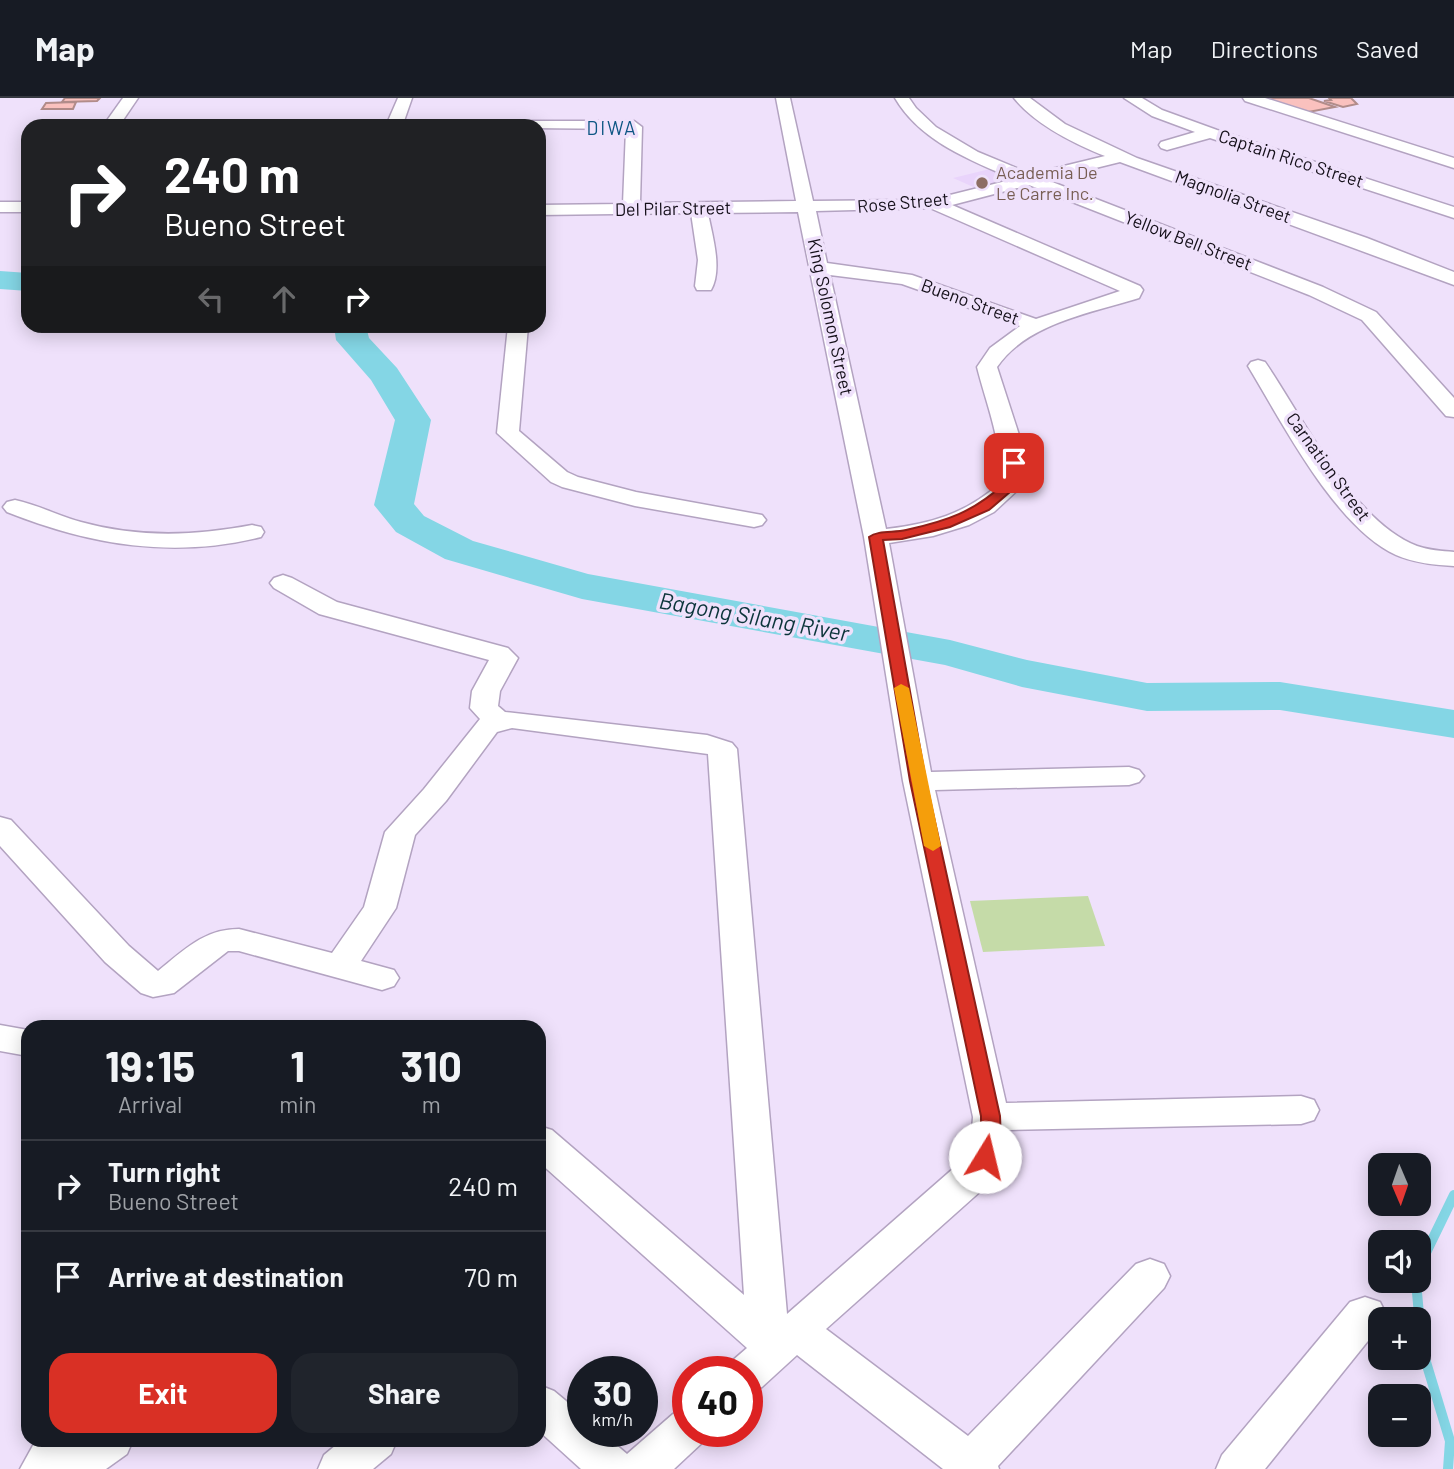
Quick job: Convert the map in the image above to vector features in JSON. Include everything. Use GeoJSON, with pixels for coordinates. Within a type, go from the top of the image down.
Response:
{"type":"FeatureCollection","features":[{"type":"Feature","properties":{"kind":"street"},"geometry":{"type":"LineString","coordinates":[[116,119],[131,98]]}},
{"type":"Feature","properties":{"kind":"street"},"geometry":{"type":"LineString","coordinates":[[397,119],[405,98]]}},
{"type":"Feature","properties":{"kind":"street","name":"King Solomon Street"},"geometry":{"type":"LineString","coordinates":[[772,1348],[969,1178],[985,1157],[991,1138],[990,1116],[918,781],[876,537],[783,98]]}},
{"type":"Feature","properties":{"kind":"street","name":"Yellow Bell Street"},"geometry":{"type":"LineString","coordinates":[[902,98],[910,111],[950,143],[1028,179],[1350,306],[1369,316],[1454,411]]}},
{"type":"Feature","properties":{"kind":"street","name":"Magnolia Street"},"geometry":{"type":"LineString","coordinates":[[1021,98],[1053,124],[1120,157],[1394,254],[1454,278]]}},
{"type":"Feature","properties":{"kind":"street","name":"Captain Rico Street"},"geometry":{"type":"LineString","coordinates":[[1131,98],[1157,113],[1211,133],[1454,213]]}},
{"type":"Feature","properties":{"kind":"street"},"geometry":{"type":"LineString","coordinates":[[1250,98],[1454,163]]}},
{"type":"Feature","properties":{"kind":"street"},"geometry":{"type":"LineString","coordinates":[[546,124],[564,124],[581,116],[634,127],[631,209]]}},
{"type":"Feature","properties":{"kind":"street"},"geometry":{"type":"LineString","coordinates":[[564,124],[566,142]]}},
{"type":"Feature","properties":{"kind":"street"},"geometry":{"type":"LineString","coordinates":[[1167,145],[1211,133]]}},
{"type":"Feature","properties":{"kind":"street"},"geometry":{"type":"LineString","coordinates":[[1409,165],[1454,152]]}},
{"type":"Feature","properties":{"kind":"street","name":"Rose Street"},"geometry":{"type":"LineString","coordinates":[[808,208],[934,203],[1120,157]]}},
{"type":"Feature","properties":{"kind":"street"},"geometry":{"type":"LineString","coordinates":[[1357,181],[1383,173]]}},
{"type":"Feature","properties":{"kind":"street"},"geometry":{"type":"LineString","coordinates":[[934,203],[1133,290],[1132,294],[1035,325]]}},
{"type":"Feature","properties":{"kind":"street"},"geometry":{"type":"LineString","coordinates":[[0,207],[21,211]]}},
{"type":"Feature","properties":{"kind":"street","name":"Del Pilar Street"},"geometry":{"type":"LineString","coordinates":[[546,210],[808,208]]}},
{"type":"Feature","properties":{"kind":"street"},"geometry":{"type":"LineString","coordinates":[[699,209],[707,260],[704,286]]}},
{"type":"Feature","properties":{"kind":"street","name":"Bueno Street"},"geometry":{"type":"LineString","coordinates":[[820,268],[915,282],[1035,325]]}},
{"type":"Feature","properties":{"kind":"street","name":"Bueno Street"},"geometry":{"type":"LineString","coordinates":[[876,537],[902,535],[946,525],[985,508],[1010,486],[1014,463],[1007,424],[987,367],[992,354],[1035,325]]}},
{"type":"Feature","properties":{"kind":"street"},"geometry":{"type":"LineString","coordinates":[[518,333],[508,433],[559,477],[635,499],[754,520]]}},
{"type":"Feature","properties":{"kind":"street","name":"Carnation Street"},"geometry":{"type":"LineString","coordinates":[[1258,366],[1321,464],[1352,506],[1376,531],[1402,549],[1454,559]]}},
{"type":"Feature","properties":{"kind":"street"},"geometry":{"type":"LineString","coordinates":[[7,510],[40,495]]}},
{"type":"Feature","properties":{"kind":"street"},"geometry":{"type":"LineString","coordinates":[[7,510],[86,531],[167,544],[226,539],[252,532]]}},
{"type":"Feature","properties":{"kind":"street"},"geometry":{"type":"LineString","coordinates":[[284,583],[328,608],[498,654],[504,658],[486,691],[484,708],[499,721]]}},
{"type":"Feature","properties":{"kind":"street"},"geometry":{"type":"LineString","coordinates":[[340,967],[380,908],[400,832],[435,795],[487,726],[511,719],[707,744],[723,751],[772,1348]]}},
{"type":"Feature","properties":{"kind":"street"},"geometry":{"type":"LineString","coordinates":[[918,781],[1129,776]]}},
{"type":"Feature","properties":{"kind":"street"},"geometry":{"type":"LineString","coordinates":[[0,827],[117,954],[153,985],[162,985],[203,951],[225,939],[239,940],[382,978]]}},
{"type":"Feature","properties":{"kind":"street"},"geometry":{"type":"LineString","coordinates":[[0,1038],[21,1042]]}},
{"type":"Feature","properties":{"kind":"street"},"geometry":{"type":"LineString","coordinates":[[990,1116],[1301,1110]]}},
{"type":"Feature","properties":{"kind":"street"},"geometry":{"type":"LineString","coordinates":[[546,1146],[772,1348],[971,1467],[1150,1276]]}},
{"type":"Feature","properties":{"kind":"street"},"geometry":{"type":"LineString","coordinates":[[1238,1469],[1365,1314]]}},
{"type":"Feature","properties":{"kind":"street"},"geometry":{"type":"LineString","coordinates":[[546,1410],[612,1469]]}},
{"type":"Feature","properties":{"kind":"street"},"geometry":{"type":"LineString","coordinates":[[643,1469],[672,1443]]}},
{"type":"Feature","properties":{"kind":"street"},"geometry":{"type":"LineString","coordinates":[[42,1469],[56,1447]]}},
{"type":"Feature","properties":{"kind":"street"},"geometry":{"type":"LineString","coordinates":[[71,1469],[101,1447]]}},
{"type":"Feature","properties":{"kind":"street"},"geometry":{"type":"LineString","coordinates":[[340,1469],[367,1447]]}},
{"type":"Feature","properties":{"kind":"shaded area","name":"Academia De Le Carre Inc."},"geometry":{"type":"Polygon","coordinates":[[[994,168],[1019,178],[978,189],[953,178],[994,168]]]}},
{"type":"Feature","properties":{"kind":"green space"},"geometry":{"type":"Polygon","coordinates":[[[1088,896],[1105,946],[983,952],[970,901],[1088,896]]]}},
{"type":"Feature","properties":{"kind":"building"},"geometry":{"type":"Polygon","coordinates":[[[65,98],[100,98],[97,101],[62,102],[65,98]]]}},
{"type":"Feature","properties":{"kind":"building"},"geometry":{"type":"Polygon","coordinates":[[[1258,98],[1309,98],[1335,107],[1303,113],[1258,98]]]}},
{"type":"Feature","properties":{"kind":"building"},"geometry":{"type":"Polygon","coordinates":[[[1329,98],[1351,98],[1357,104],[1343,107],[1324,101],[1331,100],[1329,98]]]}},
{"type":"Feature","properties":{"kind":"building"},"geometry":{"type":"Polygon","coordinates":[[[76,102],[73,109],[42,109],[46,103],[76,102]]]}},
{"type":"Feature","properties":{"kind":"waterway","name":"Bagong Silang River"},"geometry":{"type":"LineString","coordinates":[[0,280],[21,282]]}},
{"type":"Feature","properties":{"kind":"waterway","name":"Bagong Silang River"},"geometry":{"type":"LineString","coordinates":[[352,333],[353,340],[385,375],[413,420],[394,505],[410,524],[459,550],[582,586],[950,653],[1022,673],[1147,697],[1280,696],[1454,724]]}},
{"type":"Feature","properties":{"kind":"waterway"},"geometry":{"type":"LineString","coordinates":[[1431,1242],[1454,1195]]}},
{"type":"Feature","properties":{"kind":"waterway"},"geometry":{"type":"LineString","coordinates":[[1417,1293],[1422,1349],[1450,1441],[1448,1469]]}},
{"type":"Feature","properties":{"kind":"slow traffic"},"geometry":{"type":"LineString","coordinates":[[901,688],[933,846]]}},
{"type":"Feature","properties":{"kind":"place","name":"Academia De Le Carre Inc."},"geometry":{"type":"Point","coordinates":[982,183]}},
{"type":"Feature","properties":{"kind":"district","name":"DIWA"},"geometry":{"type":"Point","coordinates":[612,128]}},
{"type":"Feature","properties":{"kind":"route"},"geometry":{"type":"LineString","coordinates":[[985,1157],[991,1138],[990,1116],[918,781],[876,537],[902,535],[946,525],[985,508],[1010,486],[1014,463]]}}]}
